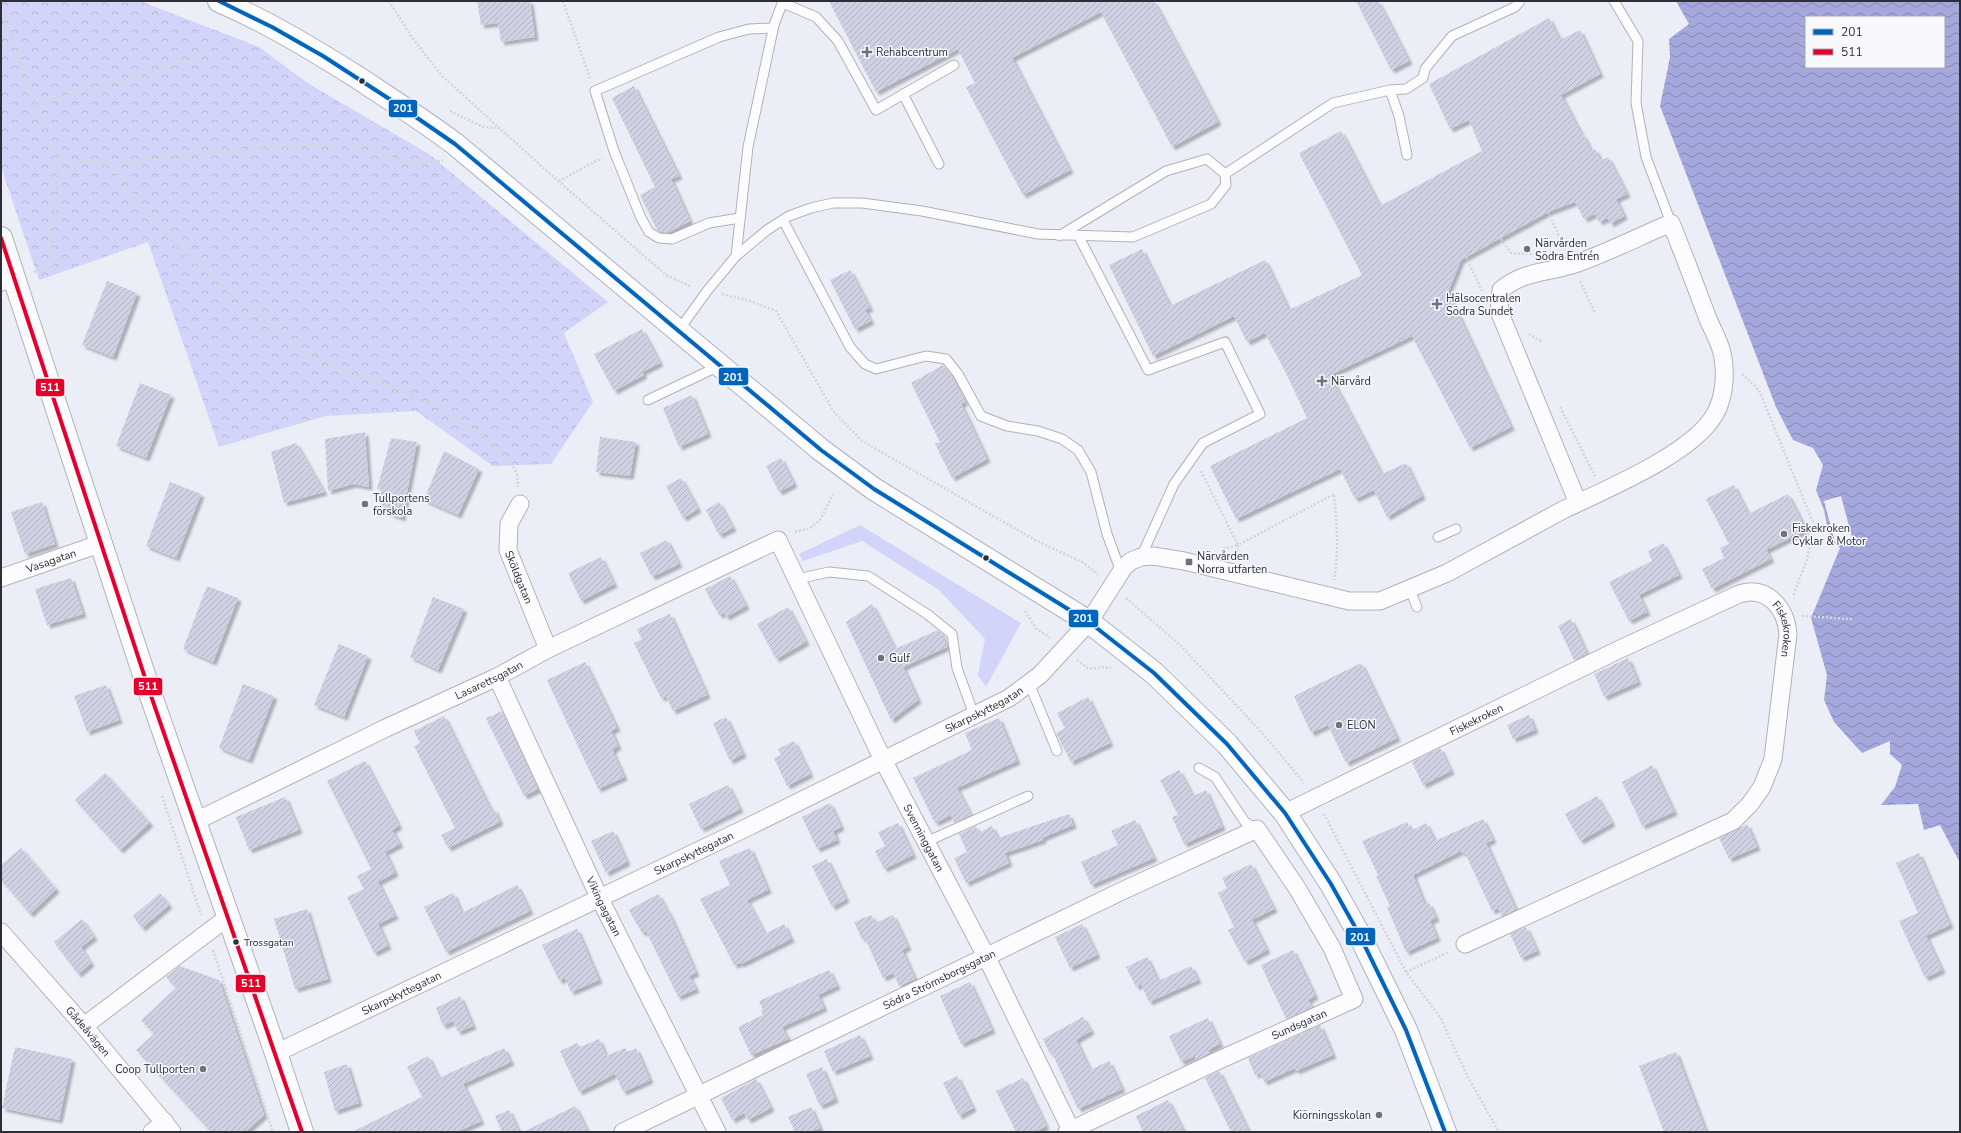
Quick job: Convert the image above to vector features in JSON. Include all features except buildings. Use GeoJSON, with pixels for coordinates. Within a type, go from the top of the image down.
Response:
{"type":"FeatureCollection","features":[{"type":"Feature","properties":{"kind":"main road"},"geometry":{"type":"LineString","coordinates":[[219,1],[256,17],[314,51],[420,118],[455,144],[821,450],[874,489],[1089,622],[1154,673],[1227,744],[1285,813],[1359,934],[1406,1030],[1445,1132]]}},
{"type":"Feature","properties":{"kind":"main road"},"geometry":{"type":"LineString","coordinates":[[1,238],[8,280],[102,544],[149,690],[196,821],[302,1132]]}},
{"type":"Feature","properties":{"kind":"street"},"geometry":{"type":"LineString","coordinates":[[1141,557],[1153,556],[1184,561],[1349,601],[1380,601],[1410,590],[1479,557],[1578,503],[1640,473],[1684,447],[1706,426],[1715,414],[1723,393],[1723,357],[1671,223],[1572,265],[1531,274],[1512,281],[1501,290],[1499,311],[1578,503]]}},
{"type":"Feature","properties":{"kind":"street","name":"Sköldgatan"},"geometry":{"type":"LineString","coordinates":[[520,504],[509,524],[508,550],[548,649]]}},
{"type":"Feature","properties":{"kind":"street","name":"Svenninggatan"},"geometry":{"type":"LineString","coordinates":[[779,542],[883,760],[987,958],[1069,1131]]}},
{"type":"Feature","properties":{"kind":"street","name":"Lasarettsgatan"},"geometry":{"type":"LineString","coordinates":[[196,821],[386,728],[497,677],[548,649],[779,542]]}},
{"type":"Feature","properties":{"kind":"street","name":"Vasagatan"},"geometry":{"type":"LineString","coordinates":[[1,578],[102,544]]}},
{"type":"Feature","properties":{"kind":"street","name":"Skarpskyttegatan"},"geometry":{"type":"LineString","coordinates":[[276,1054],[599,897],[748,827],[1009,698],[1040,675],[1089,622],[1121,572],[1131,561],[1141,557]]}},
{"type":"Feature","properties":{"kind":"street","name":"Fiskekroken"},"geometry":{"type":"LineString","coordinates":[[1285,813],[1609,655],[1739,594],[1746,592],[1758,592],[1770,597],[1785,616],[1788,634],[1773,759],[1762,788],[1750,804],[1733,821],[1465,944]]}},
{"type":"Feature","properties":{"kind":"street","name":"Vikingagatan"},"geometry":{"type":"LineString","coordinates":[[497,677],[599,897],[717,1132]]}},
{"type":"Feature","properties":{"kind":"street","name":"Södra Strömsborgsgatan"},"geometry":{"type":"LineString","coordinates":[[623,1132],[987,958],[1124,890],[1258,830]]}},
{"type":"Feature","properties":{"kind":"street","name":"Sundsgatan"},"geometry":{"type":"LineString","coordinates":[[1069,1131],[1354,999],[1332,948],[1297,888],[1258,830]]}},
{"type":"Feature","properties":{"kind":"street"},"geometry":{"type":"LineString","coordinates":[[84,1026],[228,917]]}},
{"type":"Feature","properties":{"kind":"street","name":"Gådeåvägen"},"geometry":{"type":"LineString","coordinates":[[1,932],[84,1026],[169,1127]]}},
{"type":"Feature","properties":{"kind":"street"},"geometry":{"type":"LineString","coordinates":[[152,1132],[169,1127]]}},
{"type":"Feature","properties":{"kind":"lane"},"geometry":{"type":"LineString","coordinates":[[1225,174],[1333,103],[1390,90],[1406,89],[1424,78],[1425,70],[1452,36],[1514,7],[1520,1]]}},
{"type":"Feature","properties":{"kind":"lane"},"geometry":{"type":"LineString","coordinates":[[1614,1],[1638,41],[1636,103],[1646,157],[1671,223]]}},
{"type":"Feature","properties":{"kind":"lane"},"geometry":{"type":"LineString","coordinates":[[736,256],[748,146],[773,28],[783,2],[816,17],[838,41],[876,110],[954,65]]}},
{"type":"Feature","properties":{"kind":"lane"},"geometry":{"type":"LineString","coordinates":[[740,218],[710,223],[672,239],[659,238],[649,232],[640,218],[614,151],[595,91],[719,37],[749,29],[773,28]]}},
{"type":"Feature","properties":{"kind":"lane"},"geometry":{"type":"LineString","coordinates":[[1390,90],[1399,116],[1407,154]]}},
{"type":"Feature","properties":{"kind":"lane"},"geometry":{"type":"LineString","coordinates":[[902,94],[939,164]]}},
{"type":"Feature","properties":{"kind":"lane"},"geometry":{"type":"LineString","coordinates":[[679,330],[707,291],[736,256],[783,220],[811,208],[826,205],[862,203],[922,211],[1038,234],[1059,236],[1080,237],[1133,237],[1211,204],[1226,185],[1225,174],[1207,159],[1166,171],[1059,236]]}},
{"type":"Feature","properties":{"kind":"lane"},"geometry":{"type":"LineString","coordinates":[[783,220],[850,347],[865,364],[876,369],[926,356],[946,359],[958,374],[981,416],[1007,426],[1038,431],[1062,439],[1078,450],[1091,472],[1107,534],[1121,572]]}},
{"type":"Feature","properties":{"kind":"lane"},"geometry":{"type":"LineString","coordinates":[[1080,237],[1148,370],[1225,342],[1260,414],[1203,443],[1174,484],[1141,557]]}},
{"type":"Feature","properties":{"kind":"lane"},"geometry":{"type":"LineString","coordinates":[[648,400],[720,365]]}},
{"type":"Feature","properties":{"kind":"lane"},"geometry":{"type":"LineString","coordinates":[[1438,537],[1456,529]]}},
{"type":"Feature","properties":{"kind":"lane"},"geometry":{"type":"LineString","coordinates":[[797,579],[829,572],[868,576],[927,614],[952,634],[957,668],[974,715]]}},
{"type":"Feature","properties":{"kind":"lane"},"geometry":{"type":"LineString","coordinates":[[1410,590],[1417,608]]}},
{"type":"Feature","properties":{"kind":"lane"},"geometry":{"type":"LineString","coordinates":[[1029,684],[1056,751]]}},
{"type":"Feature","properties":{"kind":"lane"},"geometry":{"type":"LineString","coordinates":[[1199,768],[1215,777],[1245,822],[1258,830]]}},
{"type":"Feature","properties":{"kind":"lane"},"geometry":{"type":"LineString","coordinates":[[926,842],[1028,796]]}},
{"type":"Feature","properties":{"kind":"path"},"geometry":{"type":"LineString","coordinates":[[564,1],[595,91]]}},
{"type":"Feature","properties":{"kind":"path"},"geometry":{"type":"LineString","coordinates":[[1,4],[49,142],[58,158],[56,208],[50,223],[53,266],[8,280]]}},
{"type":"Feature","properties":{"kind":"path"},"geometry":{"type":"LineString","coordinates":[[36,106],[202,56]]}},
{"type":"Feature","properties":{"kind":"path"},"geometry":{"type":"LineString","coordinates":[[450,111],[483,127],[500,128]]}},
{"type":"Feature","properties":{"kind":"path"},"geometry":{"type":"LineString","coordinates":[[58,158],[105,163],[236,150],[346,143],[408,163],[449,160]]}},
{"type":"Feature","properties":{"kind":"path"},"geometry":{"type":"LineString","coordinates":[[559,182],[614,151]]}},
{"type":"Feature","properties":{"kind":"path"},"geometry":{"type":"LineString","coordinates":[[105,163],[111,168],[175,245],[201,270],[307,352],[330,365],[391,387],[433,406],[482,435],[503,455],[517,474],[520,504]]}},
{"type":"Feature","properties":{"kind":"path"},"geometry":{"type":"LineString","coordinates":[[1548,212],[1595,313]]}},
{"type":"Feature","properties":{"kind":"path"},"geometry":{"type":"LineString","coordinates":[[1501,239],[1511,253],[1537,254]]}},
{"type":"Feature","properties":{"kind":"path"},"geometry":{"type":"LineString","coordinates":[[1723,357],[1759,390],[1814,525],[1807,559],[1785,616]]}},
{"type":"Feature","properties":{"kind":"path"},"geometry":{"type":"LineString","coordinates":[[1557,401],[1602,491]]}},
{"type":"Feature","properties":{"kind":"path"},"geometry":{"type":"LineString","coordinates":[[1194,456],[1238,545],[1233,572]]}},
{"type":"Feature","properties":{"kind":"path"},"geometry":{"type":"LineString","coordinates":[[779,542],[810,528],[820,520],[834,494]]}},
{"type":"Feature","properties":{"kind":"path"},"geometry":{"type":"LineString","coordinates":[[1223,549],[1238,545],[1334,494],[1337,522],[1337,560],[1331,596]]}},
{"type":"Feature","properties":{"kind":"path"},"geometry":{"type":"LineString","coordinates":[[1816,616],[1852,619]]}},
{"type":"Feature","properties":{"kind":"path"},"geometry":{"type":"LineString","coordinates":[[1406,972],[1465,944]]}},
{"type":"Feature","properties":{"kind":"path"},"geometry":{"type":"LineString","coordinates":[[254,1073],[273,1132]]}},
{"type":"Feature","properties":{"kind":"green space"},"geometry":{"type":"Polygon","coordinates":[[[1,1],[140,1],[259,47],[309,84],[429,154],[608,302],[564,333],[593,402],[551,464],[493,466],[416,411],[326,416],[219,447],[148,242],[39,280],[1,167],[1,1]]]}},
{"type":"Feature","properties":{"kind":"green space"},"geometry":{"type":"Polygon","coordinates":[[[860,525],[1021,623],[986,687],[978,675],[985,639],[939,590],[862,541],[803,561],[799,554],[860,525]]]}},
{"type":"Feature","properties":{"kind":"water"},"geometry":{"type":"Polygon","coordinates":[[[1676,1],[1960,1],[1960,863],[1940,825],[1924,830],[1918,804],[1881,805],[1895,787],[1902,765],[1890,754],[1890,741],[1862,753],[1834,722],[1824,700],[1827,675],[1811,618],[1840,548],[1834,543],[1816,490],[1823,465],[1813,448],[1793,440],[1776,407],[1660,106],[1670,57],[1669,39],[1689,24],[1676,1]]]}},
{"type":"Feature","properties":{"kind":"pier"},"geometry":{"type":"Polygon","coordinates":[[[1841,496],[1853,541],[1836,546],[1824,501],[1841,496]]]}},
{"type":"Feature","properties":{"kind":"transit line","name":"201"},"geometry":{"type":"LineString","coordinates":[[219,1],[272,27],[323,56],[455,144],[821,450],[874,489],[1089,622],[1154,673],[1227,744],[1285,813],[1331,884],[1359,934],[1406,1030],[1445,1132]]}},
{"type":"Feature","properties":{"kind":"transit line","name":"511"},"geometry":{"type":"LineString","coordinates":[[1,238],[149,690],[302,1132]]}},
{"type":"Feature","properties":{"kind":"place","name":"Rehabcentrum"},"geometry":{"type":"Point","coordinates":[867,52]}},
{"type":"Feature","properties":{"kind":"place","name":"Närvården Södra Entrén"},"geometry":{"type":"Point","coordinates":[1527,249]}},
{"type":"Feature","properties":{"kind":"place","name":"Hälsocentralen Södra Sundet"},"geometry":{"type":"Point","coordinates":[1437,304]}},
{"type":"Feature","properties":{"kind":"place","name":"Närvård"},"geometry":{"type":"Point","coordinates":[1322,381]}},
{"type":"Feature","properties":{"kind":"place","name":"Tullportens förskola"},"geometry":{"type":"Point","coordinates":[365,504]}},
{"type":"Feature","properties":{"kind":"place","name":"Fiskekroken Cyklar & Motor"},"geometry":{"type":"Point","coordinates":[1784,534]}},
{"type":"Feature","properties":{"kind":"place","name":"Närvården Norra utfarten"},"geometry":{"type":"Point","coordinates":[1189,562]}},
{"type":"Feature","properties":{"kind":"place","name":"Gulf"},"geometry":{"type":"Point","coordinates":[881,658]}},
{"type":"Feature","properties":{"kind":"place","name":"ELON"},"geometry":{"type":"Point","coordinates":[1339,725]}},
{"type":"Feature","properties":{"kind":"place","name":"Trossgatan"},"geometry":{"type":"Point","coordinates":[236,942]}},
{"type":"Feature","properties":{"kind":"place","name":"Coop Tullporten"},"geometry":{"type":"Point","coordinates":[203,1069]}},
{"type":"Feature","properties":{"kind":"place","name":"Kiörningsskolan"},"geometry":{"type":"Point","coordinates":[1379,1115]}}]}
